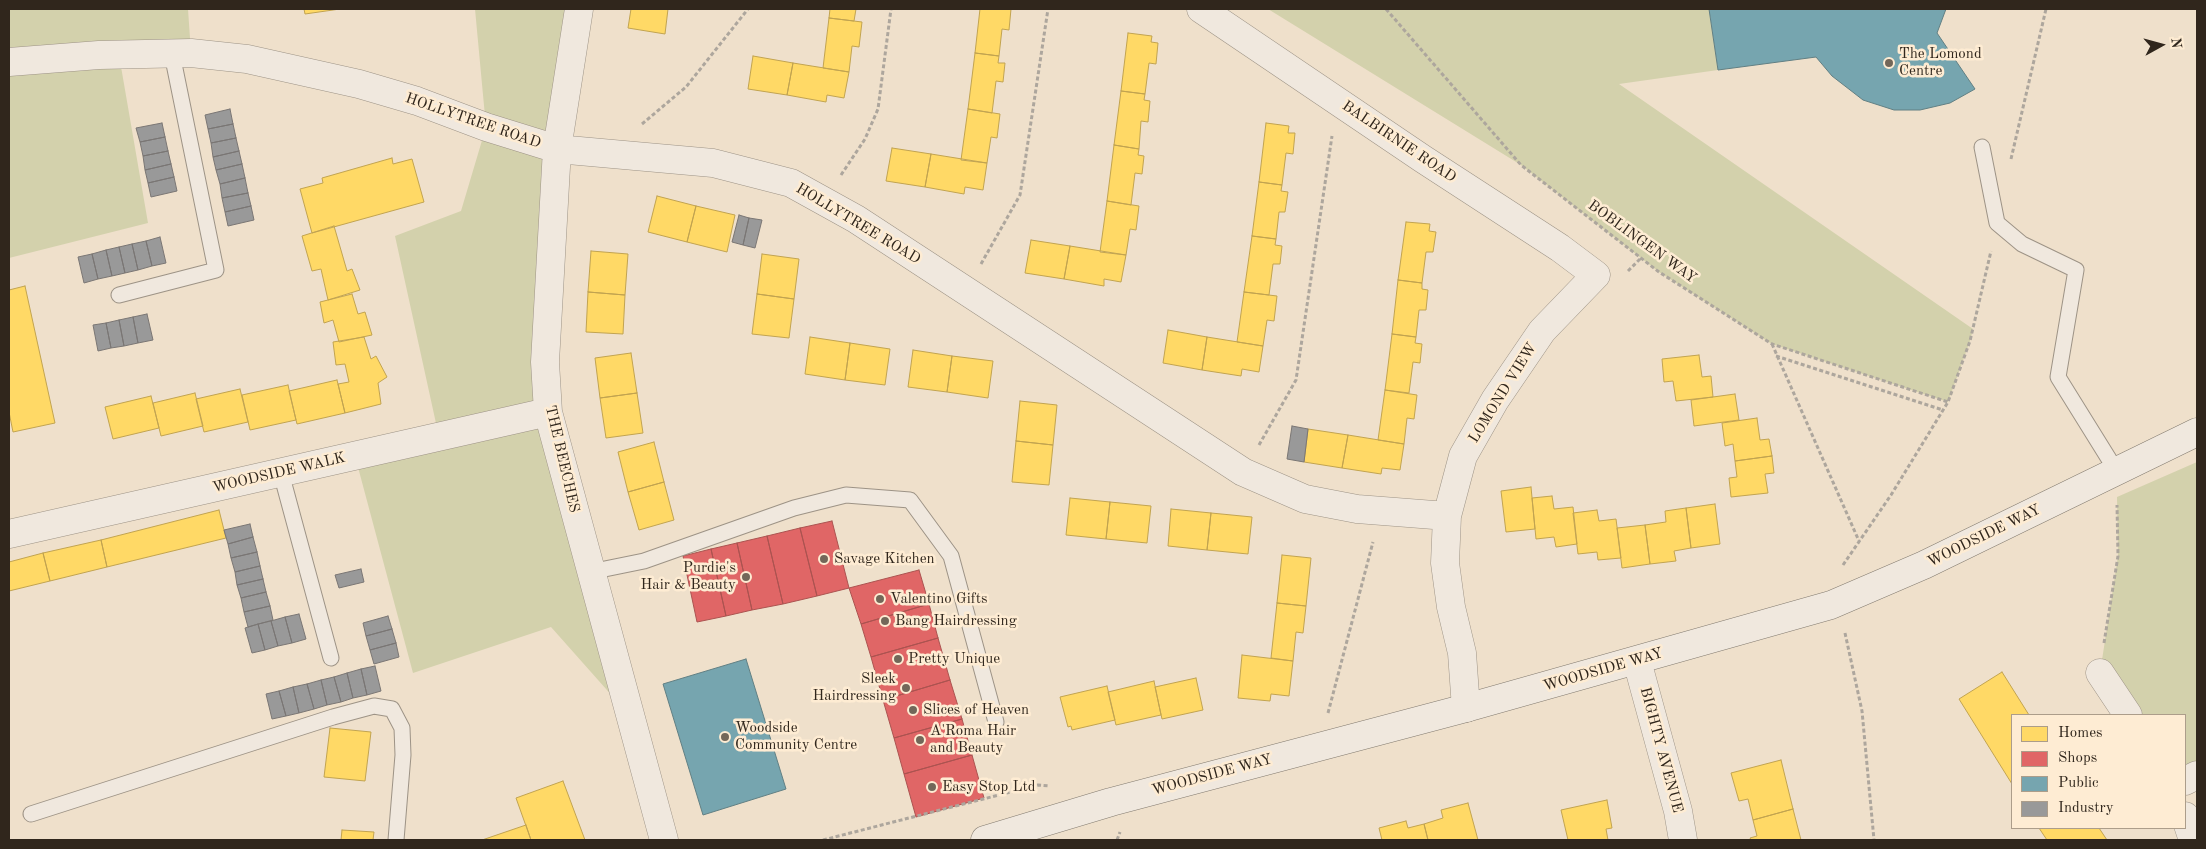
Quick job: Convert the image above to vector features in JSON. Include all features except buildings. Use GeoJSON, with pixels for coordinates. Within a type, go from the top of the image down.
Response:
{"type":"FeatureCollection","features":[{"type":"Feature","properties":{"kind":"street","name":"THE BEECHES"},"geometry":{"type":"LineString","coordinates":[[579,9],[556,149],[545,362],[548,412],[664,840]]}},
{"type":"Feature","properties":{"kind":"street","name":"BALBIRNIE ROAD"},"geometry":{"type":"LineString","coordinates":[[1201,9],[1560,248],[1596,275]]}},
{"type":"Feature","properties":{"kind":"street","name":"HOLLYTREE ROAD"},"geometry":{"type":"LineString","coordinates":[[9,62],[99,55],[192,53],[247,59],[358,84],[417,100],[486,127],[556,149],[714,163],[791,183],[856,219],[1243,472],[1306,499],[1382,511],[1447,516]]}},
{"type":"Feature","properties":{"kind":"street","name":"LOMOND VIEW"},"geometry":{"type":"LineString","coordinates":[[1466,708],[1462,653],[1451,607],[1445,563],[1447,516],[1464,456],[1495,400],[1542,331],[1596,275]]}},
{"type":"Feature","properties":{"kind":"street","name":"WOODSIDE WALK"},"geometry":{"type":"LineString","coordinates":[[9,534],[548,412]]}},
{"type":"Feature","properties":{"kind":"street","name":"WOODSIDE WAY"},"geometry":{"type":"LineString","coordinates":[[985,840],[1111,802],[1466,708],[1830,605],[1924,565],[2197,432]]}},
{"type":"Feature","properties":{"kind":"street","name":"BIGHTY AVENUE"},"geometry":{"type":"LineString","coordinates":[[1637,661],[1678,811],[1684,840]]}},
{"type":"Feature","properties":{"kind":"street"},"geometry":{"type":"LineString","coordinates":[[2100,673],[2127,714]]}},
{"type":"Feature","properties":{"kind":"street"},"geometry":{"type":"LineString","coordinates":[[2186,781],[2197,775]]}},
{"type":"Feature","properties":{"kind":"street"},"geometry":{"type":"LineString","coordinates":[[2186,819],[2193,840]]}},
{"type":"Feature","properties":{"kind":"lane"},"geometry":{"type":"LineString","coordinates":[[119,295],[216,270],[172,54]]}},
{"type":"Feature","properties":{"kind":"lane"},"geometry":{"type":"LineString","coordinates":[[1982,147],[1997,223],[2022,244],[2076,270],[2058,377],[2117,472]]}},
{"type":"Feature","properties":{"kind":"lane"},"geometry":{"type":"LineString","coordinates":[[281,473],[331,658]]}},
{"type":"Feature","properties":{"kind":"lane"},"geometry":{"type":"LineString","coordinates":[[590,572],[644,561],[794,508],[846,495],[910,500],[951,556],[996,722]]}},
{"type":"Feature","properties":{"kind":"lane"},"geometry":{"type":"LineString","coordinates":[[32,814],[333,717],[374,706],[392,710],[402,728],[403,755],[396,840]]}},
{"type":"Feature","properties":{"kind":"path"},"geometry":{"type":"LineString","coordinates":[[607,153],[686,87],[748,9]]}},
{"type":"Feature","properties":{"kind":"path"},"geometry":{"type":"LineString","coordinates":[[824,202],[865,139],[878,109],[891,9]]}},
{"type":"Feature","properties":{"kind":"path"},"geometry":{"type":"LineString","coordinates":[[965,290],[1020,195],[1048,9]]}},
{"type":"Feature","properties":{"kind":"path","name":"BOBLINGEN WAY"},"geometry":{"type":"LineString","coordinates":[[1386,9],[1521,165],[1660,272],[1772,344],[1948,402],[1944,410]]}},
{"type":"Feature","properties":{"kind":"path"},"geometry":{"type":"LineString","coordinates":[[1243,472],[1296,380],[1338,101]]}},
{"type":"Feature","properties":{"kind":"path"},"geometry":{"type":"LineString","coordinates":[[1772,344],[1859,541]]}},
{"type":"Feature","properties":{"kind":"path"},"geometry":{"type":"LineString","coordinates":[[1776,356],[1944,410],[1891,496],[1829,585],[1830,605],[1846,635],[1862,711],[1874,840]]}},
{"type":"Feature","properties":{"kind":"path"},"geometry":{"type":"LineString","coordinates":[[2100,673],[2118,556],[2117,472]]}},
{"type":"Feature","properties":{"kind":"path"},"geometry":{"type":"LineString","coordinates":[[1327,716],[1382,511]]}},
{"type":"Feature","properties":{"kind":"shaded area"},"geometry":{"type":"Polygon","coordinates":[[[9,9],[188,9],[191,53],[119,55],[148,223],[9,258],[9,9]]]}},
{"type":"Feature","properties":{"kind":"shaded area"},"geometry":{"type":"Polygon","coordinates":[[[475,9],[579,9],[545,362],[630,716],[551,627],[413,673],[355,456],[439,437],[395,236],[461,211],[486,127],[475,9]]]}},
{"type":"Feature","properties":{"kind":"shaded area"},"geometry":{"type":"Polygon","coordinates":[[[1268,9],[1709,9],[1718,70],[1619,84],[1973,329],[1948,402],[1772,344],[1659,272],[1521,165],[1268,9]]]}},
{"type":"Feature","properties":{"kind":"shaded area"},"geometry":{"type":"Polygon","coordinates":[[[2197,462],[2197,775],[2186,780],[2186,714],[2127,714],[2100,673],[2118,556],[2117,497],[2197,462]]]}},
{"type":"Feature","properties":{"kind":"place","name":"The Lomond Centre"},"geometry":{"type":"Point","coordinates":[1889,63]}},
{"type":"Feature","properties":{"kind":"place","name":"Savage Kitchen"},"geometry":{"type":"Point","coordinates":[824,559]}},
{"type":"Feature","properties":{"kind":"place","name":"Purdie's Hair & Beauty"},"geometry":{"type":"Point","coordinates":[746,577]}},
{"type":"Feature","properties":{"kind":"place","name":"Valentino Gifts"},"geometry":{"type":"Point","coordinates":[880,599]}},
{"type":"Feature","properties":{"kind":"place","name":"Bang Hairdressing"},"geometry":{"type":"Point","coordinates":[885,621]}},
{"type":"Feature","properties":{"kind":"place","name":"Pretty Unique"},"geometry":{"type":"Point","coordinates":[898,659]}},
{"type":"Feature","properties":{"kind":"place","name":"Sleek Hairdressing"},"geometry":{"type":"Point","coordinates":[906,688]}},
{"type":"Feature","properties":{"kind":"place","name":"Slices of Heaven"},"geometry":{"type":"Point","coordinates":[913,710]}},
{"type":"Feature","properties":{"kind":"place","name":"Woodside Community Centre"},"geometry":{"type":"Point","coordinates":[725,737]}},
{"type":"Feature","properties":{"kind":"place","name":"A'Roma Hair and Beauty"},"geometry":{"type":"Point","coordinates":[920,740]}},
{"type":"Feature","properties":{"kind":"place","name":"Easy Stop Ltd"},"geometry":{"type":"Point","coordinates":[932,787]}}]}
